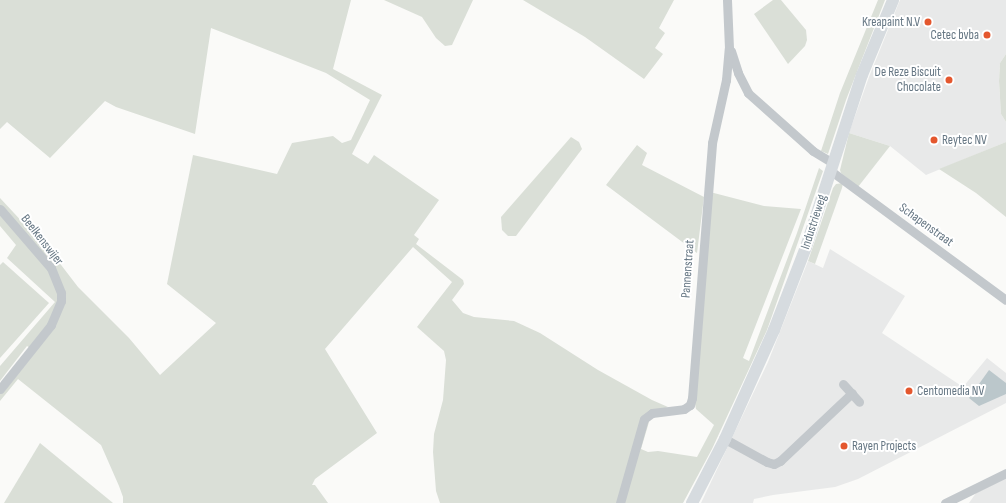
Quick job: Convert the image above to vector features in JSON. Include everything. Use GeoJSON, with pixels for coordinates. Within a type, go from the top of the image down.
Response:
{"type":"FeatureCollection","features":[{"type":"Feature","properties":{"kind":"main road","name":"Industrieweg"},"geometry":{"type":"LineString","coordinates":[[692,503],[725,439],[774,330],[806,247],[862,76],[893,0]]}},
{"type":"Feature","properties":{"kind":"street","name":"Pannenstraat"},"geometry":{"type":"LineString","coordinates":[[620,503],[644,418],[652,414],[684,409],[690,405],[692,398],[712,143],[726,80],[729,48],[727,0]]}},
{"type":"Feature","properties":{"kind":"street","name":"Schapenstraat"},"geometry":{"type":"LineString","coordinates":[[729,48],[738,73],[748,93],[832,167],[1006,300]]}},
{"type":"Feature","properties":{"kind":"street","name":"Beelkenswijer"},"geometry":{"type":"LineString","coordinates":[[0,209],[51,268],[61,293],[61,301],[51,324],[0,389]]}},
{"type":"Feature","properties":{"kind":"street"},"geometry":{"type":"LineString","coordinates":[[843,384],[859,402]]}},
{"type":"Feature","properties":{"kind":"street"},"geometry":{"type":"LineString","coordinates":[[725,439],[767,462],[774,464],[852,393]]}},
{"type":"Feature","properties":{"kind":"street"},"geometry":{"type":"LineString","coordinates":[[945,503],[958,500],[1006,473]]}},
{"type":"Feature","properties":{"kind":"shaded area"},"geometry":{"type":"Polygon","coordinates":[[[0,0],[351,0],[333,69],[382,95],[352,154],[368,164],[374,155],[439,200],[414,235],[419,239],[416,244],[463,280],[464,284],[452,300],[463,313],[474,317],[514,321],[540,333],[598,370],[652,400],[668,407],[642,417],[649,422],[641,449],[648,452],[658,451],[697,457],[714,425],[696,409],[695,404],[710,192],[764,206],[801,209],[743,358],[749,361],[797,233],[819,168],[823,171],[767,330],[712,449],[683,503],[440,503],[436,491],[433,452],[434,434],[443,400],[446,360],[444,351],[417,327],[452,282],[413,247],[325,349],[377,433],[315,479],[312,485],[315,485],[328,503],[123,503],[123,497],[119,486],[101,445],[18,379],[0,401],[0,390],[33,350],[27,346],[0,381],[0,366],[55,302],[7,258],[16,245],[0,226],[0,198],[55,257],[78,287],[129,338],[160,375],[216,323],[167,284],[193,155],[277,174],[292,143],[333,136],[342,143],[351,140],[370,100],[326,73],[211,28],[195,134],[116,107],[105,101],[50,158],[7,122],[0,129],[0,0]]]}},
{"type":"Feature","properties":{"kind":"shaded area"},"geometry":{"type":"Polygon","coordinates":[[[384,0],[473,0],[452,45],[445,46],[436,38],[422,17],[384,0]]]}},
{"type":"Feature","properties":{"kind":"shaded area"},"geometry":{"type":"Polygon","coordinates":[[[523,0],[674,0],[659,28],[665,33],[655,48],[663,54],[644,79],[585,37],[523,0]]]}},
{"type":"Feature","properties":{"kind":"shaded area"},"geometry":{"type":"Polygon","coordinates":[[[773,0],[781,0],[806,30],[807,40],[805,46],[788,64],[754,14],[773,0]]]}},
{"type":"Feature","properties":{"kind":"shaded area"},"geometry":{"type":"Polygon","coordinates":[[[878,0],[885,0],[846,100],[828,154],[821,151],[840,93],[878,0]]]}},
{"type":"Feature","properties":{"kind":"shaded area"},"geometry":{"type":"Polygon","coordinates":[[[900,0],[1006,0],[1006,54],[1000,63],[999,81],[1001,114],[1006,122],[1006,142],[926,175],[890,146],[849,133],[869,77],[900,0]]]}},
{"type":"Feature","properties":{"kind":"shaded area"},"geometry":{"type":"Polygon","coordinates":[[[1006,54],[1006,122],[1001,114],[999,81],[1000,63],[1006,54]]]}},
{"type":"Feature","properties":{"kind":"shaded area"},"geometry":{"type":"Polygon","coordinates":[[[849,133],[890,146],[858,187],[841,173],[840,170],[849,133]]]}},
{"type":"Feature","properties":{"kind":"shaded area"},"geometry":{"type":"Polygon","coordinates":[[[571,137],[579,142],[582,149],[516,236],[508,236],[502,230],[501,217],[571,137]]]}},
{"type":"Feature","properties":{"kind":"shaded area"},"geometry":{"type":"Polygon","coordinates":[[[1006,142],[1006,217],[976,193],[939,169],[1006,142]]]}},
{"type":"Feature","properties":{"kind":"shaded area"},"geometry":{"type":"Polygon","coordinates":[[[637,145],[647,153],[642,165],[704,197],[697,253],[606,185],[637,145]]]}},
{"type":"Feature","properties":{"kind":"shaded area"},"geometry":{"type":"Polygon","coordinates":[[[843,183],[815,264],[808,261],[833,188],[836,184],[843,183]]]}},
{"type":"Feature","properties":{"kind":"shaded area"},"geometry":{"type":"Polygon","coordinates":[[[830,249],[905,296],[882,333],[963,387],[987,358],[1006,373],[1006,403],[858,479],[835,487],[773,495],[754,499],[753,503],[701,503],[768,362],[808,261],[823,268],[830,249]]]}},
{"type":"Feature","properties":{"kind":"shaded area"},"geometry":{"type":"Polygon","coordinates":[[[3,262],[49,303],[0,358],[0,265],[3,262]]]}},
{"type":"Feature","properties":{"kind":"shaded area"},"geometry":{"type":"Polygon","coordinates":[[[989,370],[1006,383],[1006,394],[979,406],[969,398],[989,370]]]}},
{"type":"Feature","properties":{"kind":"shaded area"},"geometry":{"type":"Polygon","coordinates":[[[40,443],[113,503],[4,503],[40,443]]]}},
{"type":"Feature","properties":{"kind":"shaded area"},"geometry":{"type":"Polygon","coordinates":[[[1006,478],[1006,503],[969,503],[976,493],[1006,478]]]}},
{"type":"Feature","properties":{"kind":"place","name":"Kreapaint N.V"},"geometry":{"type":"Point","coordinates":[928,22]}},
{"type":"Feature","properties":{"kind":"place","name":"Cetec bvba"},"geometry":{"type":"Point","coordinates":[987,35]}},
{"type":"Feature","properties":{"kind":"place","name":"De Reze Biscuit Chocolate"},"geometry":{"type":"Point","coordinates":[949,80]}},
{"type":"Feature","properties":{"kind":"place","name":"Reytec NV"},"geometry":{"type":"Point","coordinates":[934,140]}},
{"type":"Feature","properties":{"kind":"place","name":"Centomedia NV"},"geometry":{"type":"Point","coordinates":[909,391]}},
{"type":"Feature","properties":{"kind":"place","name":"Rayen Projects"},"geometry":{"type":"Point","coordinates":[844,446]}}]}
